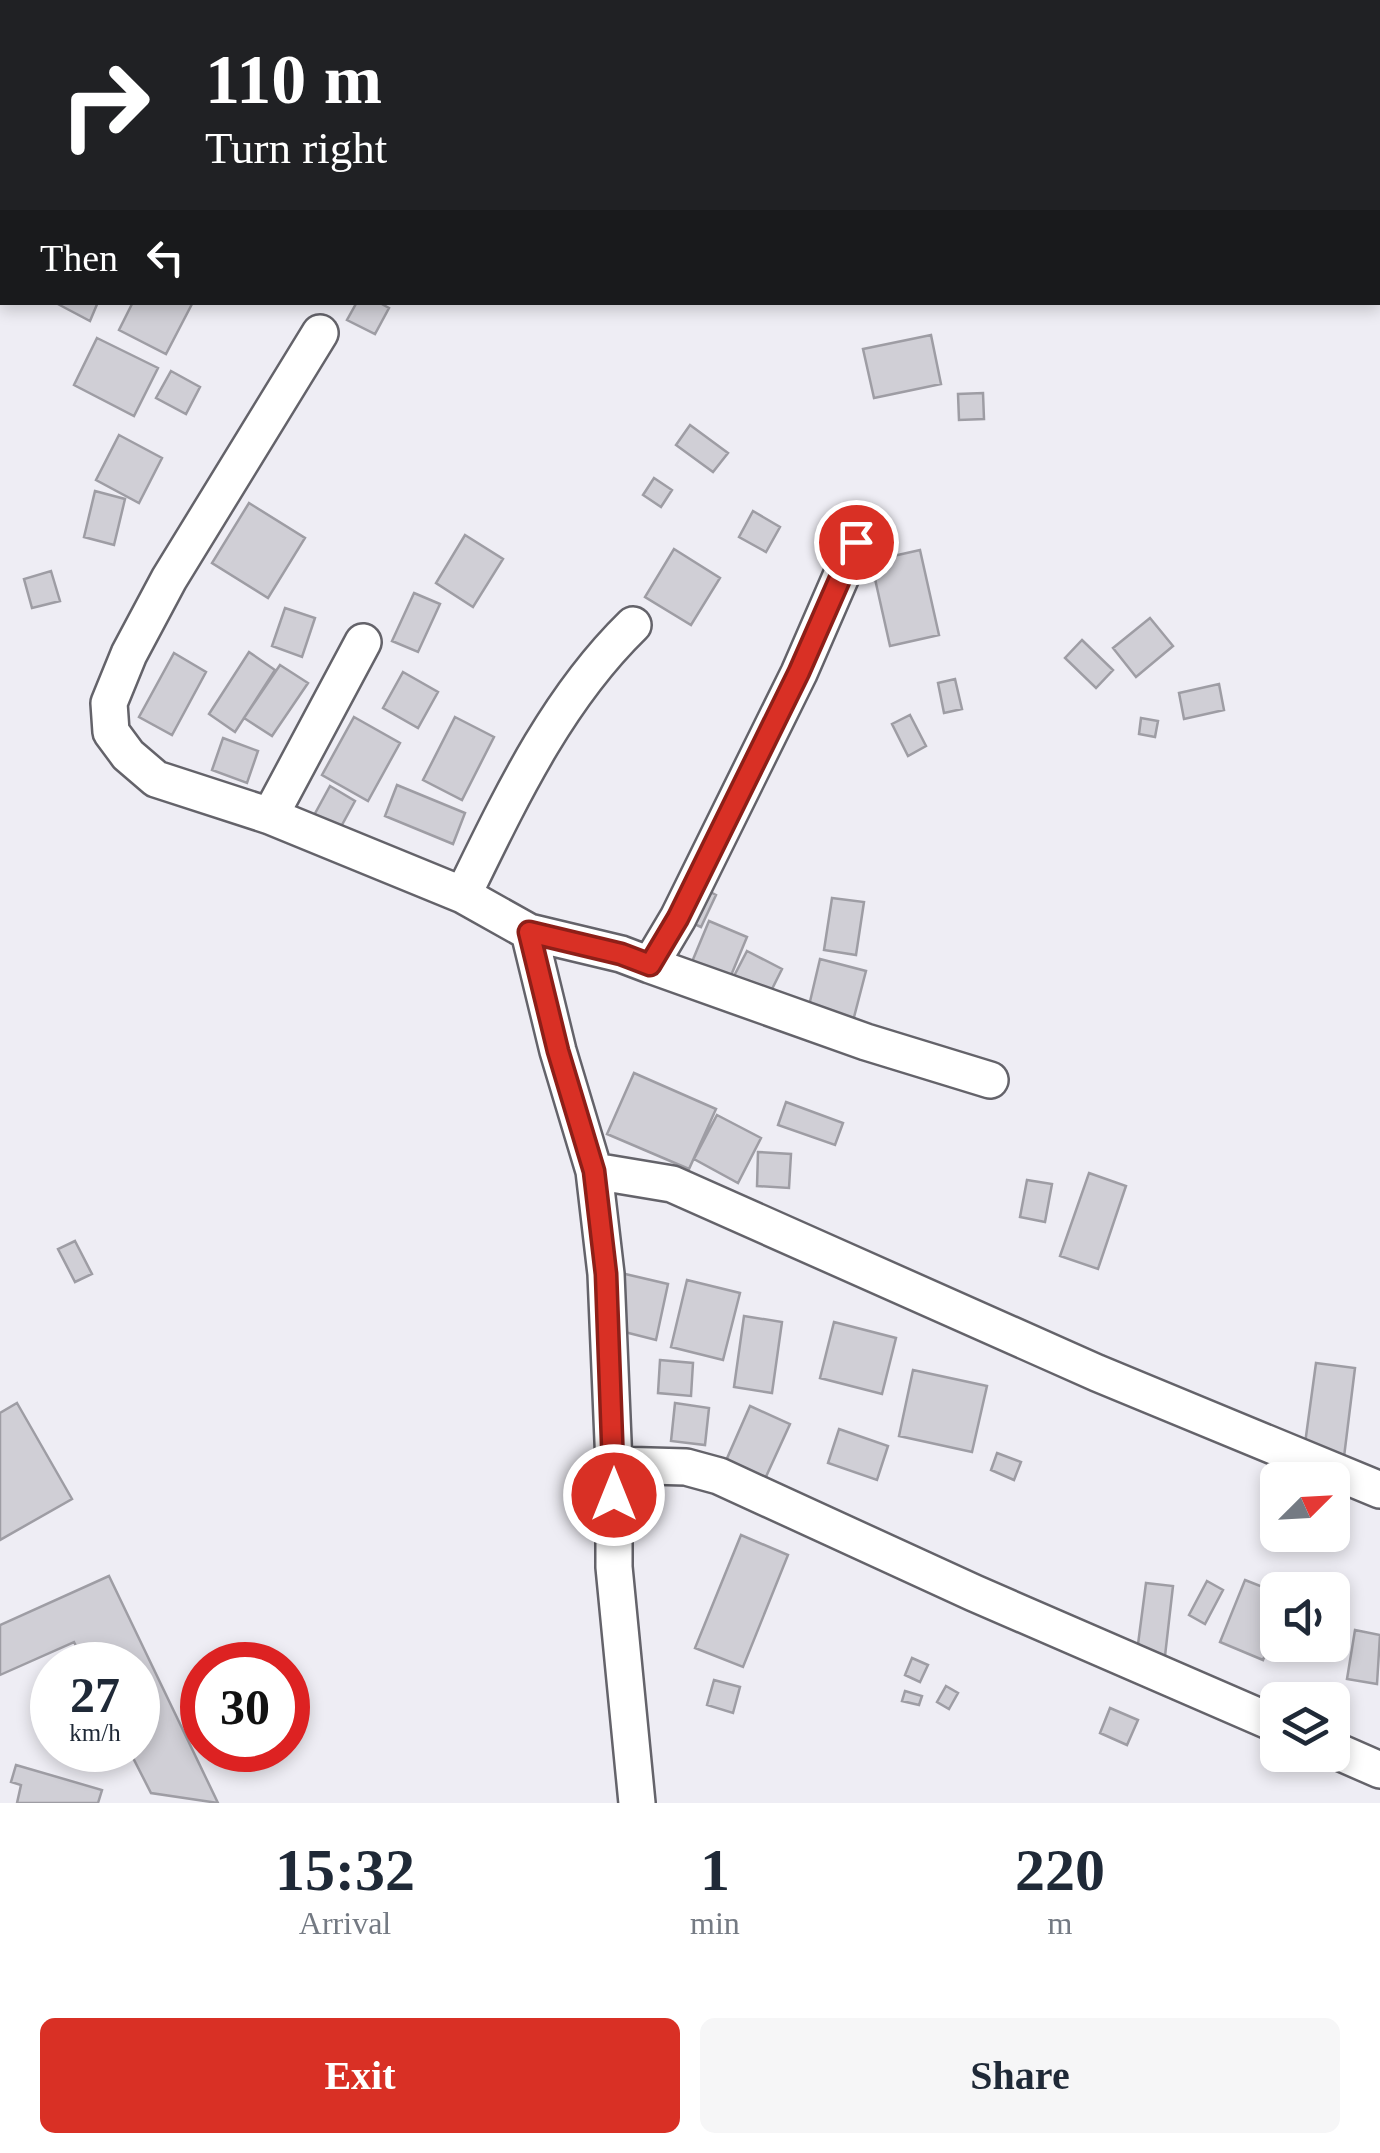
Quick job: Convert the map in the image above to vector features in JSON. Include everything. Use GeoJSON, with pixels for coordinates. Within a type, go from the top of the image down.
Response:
{"type":"FeatureCollection","features":[{"type":"Feature","properties":{"kind":"street"},"geometry":{"type":"LineString","coordinates":[[320,333],[170,579],[129,654],[109,702],[111,732],[128,755],[156,779],[270,816],[464,895],[529,932],[621,954],[866,1042],[990,1080]]}},
{"type":"Feature","properties":{"kind":"street"},"geometry":{"type":"LineString","coordinates":[[650,965],[678,918],[799,672],[856,542]]}},
{"type":"Feature","properties":{"kind":"street"},"geometry":{"type":"LineString","coordinates":[[464,895],[545,736],[605,652],[633,625]]}},
{"type":"Feature","properties":{"kind":"street"},"geometry":{"type":"LineString","coordinates":[[270,816],[363,642]]}},
{"type":"Feature","properties":{"kind":"street"},"geometry":{"type":"LineString","coordinates":[[529,932],[558,1051],[594,1171],[606,1274],[614,1567],[637,1803]]}},
{"type":"Feature","properties":{"kind":"street"},"geometry":{"type":"LineString","coordinates":[[594,1171],[672,1184],[1097,1373],[1380,1490]]}},
{"type":"Feature","properties":{"kind":"street"},"geometry":{"type":"LineString","coordinates":[[614,1465],[686,1468],[720,1476],[992,1601],[1260,1717]]}},
{"type":"Feature","properties":{"kind":"street"},"geometry":{"type":"LineString","coordinates":[[1350,1757],[1380,1770]]}},
{"type":"Feature","properties":{"kind":"building"},"geometry":{"type":"Polygon","coordinates":[[[60,305],[97,305],[90,321],[60,305]]]}},
{"type":"Feature","properties":{"kind":"building"},"geometry":{"type":"Polygon","coordinates":[[[132,305],[191,305],[166,354],[119,330],[132,305]]]}},
{"type":"Feature","properties":{"kind":"building"},"geometry":{"type":"Polygon","coordinates":[[[355,305],[389,308],[375,334],[347,320],[355,305]]]}},
{"type":"Feature","properties":{"kind":"building"},"geometry":{"type":"Polygon","coordinates":[[[931,335],[941,384],[874,398],[863,349],[931,335]]]}},
{"type":"Feature","properties":{"kind":"building"},"geometry":{"type":"Polygon","coordinates":[[[97,338],[158,368],[134,416],[74,385],[97,338]]]}},
{"type":"Feature","properties":{"kind":"building"},"geometry":{"type":"Polygon","coordinates":[[[171,371],[200,387],[186,414],[156,398],[171,371]]]}},
{"type":"Feature","properties":{"kind":"building"},"geometry":{"type":"Polygon","coordinates":[[[983,393],[984,419],[959,420],[958,394],[983,393]]]}},
{"type":"Feature","properties":{"kind":"building"},"geometry":{"type":"Polygon","coordinates":[[[690,425],[728,453],[713,472],[676,445],[690,425]]]}},
{"type":"Feature","properties":{"kind":"building"},"geometry":{"type":"Polygon","coordinates":[[[119,435],[162,458],[139,503],[96,480],[119,435]]]}},
{"type":"Feature","properties":{"kind":"building"},"geometry":{"type":"Polygon","coordinates":[[[654,478],[672,490],[661,507],[643,495],[654,478]]]}},
{"type":"Feature","properties":{"kind":"building"},"geometry":{"type":"Polygon","coordinates":[[[95,491],[125,499],[114,545],[84,537],[95,491]]]}},
{"type":"Feature","properties":{"kind":"building"},"geometry":{"type":"Polygon","coordinates":[[[249,503],[305,538],[268,598],[212,563],[249,503]]]}},
{"type":"Feature","properties":{"kind":"building"},"geometry":{"type":"Polygon","coordinates":[[[753,511],[780,527],[766,552],[739,537],[753,511]]]}},
{"type":"Feature","properties":{"kind":"building"},"geometry":{"type":"Polygon","coordinates":[[[465,535],[503,559],[473,607],[436,583],[465,535]]]}},
{"type":"Feature","properties":{"kind":"building"},"geometry":{"type":"Polygon","coordinates":[[[674,549],[720,578],[691,625],[645,597],[674,549]]]}},
{"type":"Feature","properties":{"kind":"building"},"geometry":{"type":"Polygon","coordinates":[[[920,550],[939,635],[890,646],[871,561],[920,550]]]}},
{"type":"Feature","properties":{"kind":"building"},"geometry":{"type":"Polygon","coordinates":[[[51,571],[60,601],[32,608],[24,579],[51,571]]]}},
{"type":"Feature","properties":{"kind":"building"},"geometry":{"type":"Polygon","coordinates":[[[414,593],[440,604],[418,652],[392,641],[414,593]]]}},
{"type":"Feature","properties":{"kind":"building"},"geometry":{"type":"Polygon","coordinates":[[[285,608],[315,618],[302,657],[272,646],[285,608]]]}},
{"type":"Feature","properties":{"kind":"building"},"geometry":{"type":"Polygon","coordinates":[[[1150,618],[1173,646],[1136,677],[1113,648],[1150,618]]]}},
{"type":"Feature","properties":{"kind":"building"},"geometry":{"type":"Polygon","coordinates":[[[1082,640],[1113,670],[1096,688],[1065,658],[1082,640]]]}},
{"type":"Feature","properties":{"kind":"building"},"geometry":{"type":"Polygon","coordinates":[[[249,652],[275,670],[235,732],[209,714],[249,652]]]}},
{"type":"Feature","properties":{"kind":"building"},"geometry":{"type":"Polygon","coordinates":[[[174,653],[206,672],[172,735],[139,717],[174,653]]]}},
{"type":"Feature","properties":{"kind":"building"},"geometry":{"type":"Polygon","coordinates":[[[280,665],[308,683],[272,736],[244,718],[280,665]]]}},
{"type":"Feature","properties":{"kind":"building"},"geometry":{"type":"Polygon","coordinates":[[[403,672],[438,692],[418,728],[383,708],[403,672]]]}},
{"type":"Feature","properties":{"kind":"building"},"geometry":{"type":"Polygon","coordinates":[[[955,679],[962,709],[944,713],[938,683],[955,679]]]}},
{"type":"Feature","properties":{"kind":"building"},"geometry":{"type":"Polygon","coordinates":[[[1219,684],[1224,710],[1184,719],[1179,693],[1219,684]]]}},
{"type":"Feature","properties":{"kind":"building"},"geometry":{"type":"Polygon","coordinates":[[[910,715],[926,746],[908,756],[892,724],[910,715]]]}},
{"type":"Feature","properties":{"kind":"building"},"geometry":{"type":"Polygon","coordinates":[[[354,717],[400,743],[368,801],[322,775],[354,717]]]}},
{"type":"Feature","properties":{"kind":"building"},"geometry":{"type":"Polygon","coordinates":[[[455,717],[494,737],[462,800],[423,780],[455,717]]]}},
{"type":"Feature","properties":{"kind":"building"},"geometry":{"type":"Polygon","coordinates":[[[1141,718],[1158,721],[1155,737],[1139,734],[1141,718]]]}},
{"type":"Feature","properties":{"kind":"building"},"geometry":{"type":"Polygon","coordinates":[[[223,738],[258,751],[247,783],[212,770],[223,738]]]}},
{"type":"Feature","properties":{"kind":"building"},"geometry":{"type":"Polygon","coordinates":[[[397,785],[465,813],[453,844],[385,816],[397,785]]]}},
{"type":"Feature","properties":{"kind":"building"},"geometry":{"type":"Polygon","coordinates":[[[330,786],[355,801],[337,834],[312,819],[330,786]]]}},
{"type":"Feature","properties":{"kind":"building"},"geometry":{"type":"Polygon","coordinates":[[[699,886],[716,895],[701,927],[683,919],[699,886]]]}},
{"type":"Feature","properties":{"kind":"building"},"geometry":{"type":"Polygon","coordinates":[[[832,898],[864,902],[856,955],[824,950],[832,898]]]}},
{"type":"Feature","properties":{"kind":"building"},"geometry":{"type":"Polygon","coordinates":[[[709,921],[747,937],[727,985],[689,969],[709,921]]]}},
{"type":"Feature","properties":{"kind":"building"},"geometry":{"type":"Polygon","coordinates":[[[747,951],[782,969],[767,999],[732,980],[747,951]]]}},
{"type":"Feature","properties":{"kind":"building"},"geometry":{"type":"Polygon","coordinates":[[[820,959],[866,971],[853,1021],[808,1010],[820,959]]]}},
{"type":"Feature","properties":{"kind":"building"},"geometry":{"type":"Polygon","coordinates":[[[634,1073],[716,1109],[689,1169],[607,1134],[634,1073]]]}},
{"type":"Feature","properties":{"kind":"building"},"geometry":{"type":"Polygon","coordinates":[[[786,1102],[843,1123],[835,1145],[778,1125],[786,1102]]]}},
{"type":"Feature","properties":{"kind":"building"},"geometry":{"type":"Polygon","coordinates":[[[717,1115],[761,1138],[738,1183],[694,1159],[717,1115]]]}},
{"type":"Feature","properties":{"kind":"building"},"geometry":{"type":"Polygon","coordinates":[[[758,1152],[791,1154],[789,1188],[757,1186],[758,1152]]]}},
{"type":"Feature","properties":{"kind":"building"},"geometry":{"type":"Polygon","coordinates":[[[1089,1173],[1126,1186],[1098,1269],[1060,1256],[1089,1173]]]}},
{"type":"Feature","properties":{"kind":"building"},"geometry":{"type":"Polygon","coordinates":[[[1027,1180],[1052,1184],[1045,1222],[1020,1217],[1027,1180]]]}},
{"type":"Feature","properties":{"kind":"building"},"geometry":{"type":"Polygon","coordinates":[[[75,1241],[92,1274],[75,1282],[58,1249],[75,1241]]]}},
{"type":"Feature","properties":{"kind":"building"},"geometry":{"type":"Polygon","coordinates":[[[621,1273],[668,1284],[656,1340],[609,1328],[621,1273]]]}},
{"type":"Feature","properties":{"kind":"building"},"geometry":{"type":"Polygon","coordinates":[[[687,1280],[740,1293],[723,1360],[671,1347],[687,1280]]]}},
{"type":"Feature","properties":{"kind":"building"},"geometry":{"type":"Polygon","coordinates":[[[744,1316],[782,1322],[772,1393],[734,1387],[744,1316]]]}},
{"type":"Feature","properties":{"kind":"building"},"geometry":{"type":"Polygon","coordinates":[[[834,1322],[896,1338],[882,1394],[820,1378],[834,1322]]]}},
{"type":"Feature","properties":{"kind":"building"},"geometry":{"type":"Polygon","coordinates":[[[660,1360],[693,1363],[691,1396],[658,1393],[660,1360]]]}},
{"type":"Feature","properties":{"kind":"building"},"geometry":{"type":"Polygon","coordinates":[[[1316,1363],[1355,1368],[1344,1457],[1304,1451],[1316,1363]]]}},
{"type":"Feature","properties":{"kind":"building"},"geometry":{"type":"Polygon","coordinates":[[[913,1370],[987,1386],[972,1452],[899,1436],[913,1370]]]}},
{"type":"Feature","properties":{"kind":"building"},"geometry":{"type":"Polygon","coordinates":[[[17,1403],[72,1499],[0,1540],[0,1413],[17,1403]]]}},
{"type":"Feature","properties":{"kind":"building"},"geometry":{"type":"Polygon","coordinates":[[[675,1403],[709,1408],[705,1445],[671,1441],[675,1403]]]}},
{"type":"Feature","properties":{"kind":"building"},"geometry":{"type":"Polygon","coordinates":[[[750,1406],[790,1424],[764,1481],[725,1463],[750,1406]]]}},
{"type":"Feature","properties":{"kind":"building"},"geometry":{"type":"Polygon","coordinates":[[[839,1429],[888,1446],[877,1480],[828,1463],[839,1429]]]}},
{"type":"Feature","properties":{"kind":"building"},"geometry":{"type":"Polygon","coordinates":[[[997,1453],[1021,1462],[1014,1480],[991,1470],[997,1453]]]}},
{"type":"Feature","properties":{"kind":"building"},"geometry":{"type":"Polygon","coordinates":[[[741,1535],[788,1555],[743,1667],[695,1648],[741,1535]]]}},
{"type":"Feature","properties":{"kind":"building"},"geometry":{"type":"Polygon","coordinates":[[[109,1576],[141,1642],[30,1642],[30,1662],[0,1675],[0,1625],[109,1576]]]}},
{"type":"Feature","properties":{"kind":"building"},"geometry":{"type":"Polygon","coordinates":[[[1245,1580],[1260,1586],[1260,1659],[1220,1642],[1245,1580]]]}},
{"type":"Feature","properties":{"kind":"building"},"geometry":{"type":"Polygon","coordinates":[[[1207,1581],[1223,1590],[1205,1624],[1189,1615],[1207,1581]]]}},
{"type":"Feature","properties":{"kind":"building"},"geometry":{"type":"Polygon","coordinates":[[[1146,1583],[1173,1586],[1165,1656],[1137,1652],[1146,1583]]]}},
{"type":"Feature","properties":{"kind":"building"},"geometry":{"type":"Polygon","coordinates":[[[1355,1630],[1380,1635],[1377,1684],[1347,1679],[1355,1630]]]}},
{"type":"Feature","properties":{"kind":"building"},"geometry":{"type":"Polygon","coordinates":[[[912,1658],[928,1665],[920,1682],[905,1675],[912,1658]]]}},
{"type":"Feature","properties":{"kind":"building"},"geometry":{"type":"Polygon","coordinates":[[[714,1680],[740,1687],[733,1713],[707,1705],[714,1680]]]}},
{"type":"Feature","properties":{"kind":"building"},"geometry":{"type":"Polygon","coordinates":[[[160,1682],[180,1724],[180,1772],[203,1772],[218,1803],[151,1793],[140,1772],[160,1772],[160,1682]]]}},
{"type":"Feature","properties":{"kind":"building"},"geometry":{"type":"Polygon","coordinates":[[[946,1686],[958,1693],[949,1709],[937,1702],[946,1686]]]}},
{"type":"Feature","properties":{"kind":"building"},"geometry":{"type":"Polygon","coordinates":[[[905,1691],[922,1696],[919,1705],[902,1701],[905,1691]]]}},
{"type":"Feature","properties":{"kind":"building"},"geometry":{"type":"Polygon","coordinates":[[[1110,1708],[1138,1720],[1127,1745],[1100,1733],[1110,1708]]]}},
{"type":"Feature","properties":{"kind":"building"},"geometry":{"type":"Polygon","coordinates":[[[16,1765],[102,1790],[98,1803],[17,1803],[21,1785],[11,1782],[16,1765]]]}},
{"type":"Feature","properties":{"kind":"route"},"geometry":{"type":"LineString","coordinates":[[614,1495],[606,1274],[594,1171],[558,1051],[529,932],[650,965],[678,918],[799,672],[856,542]]}}]}
